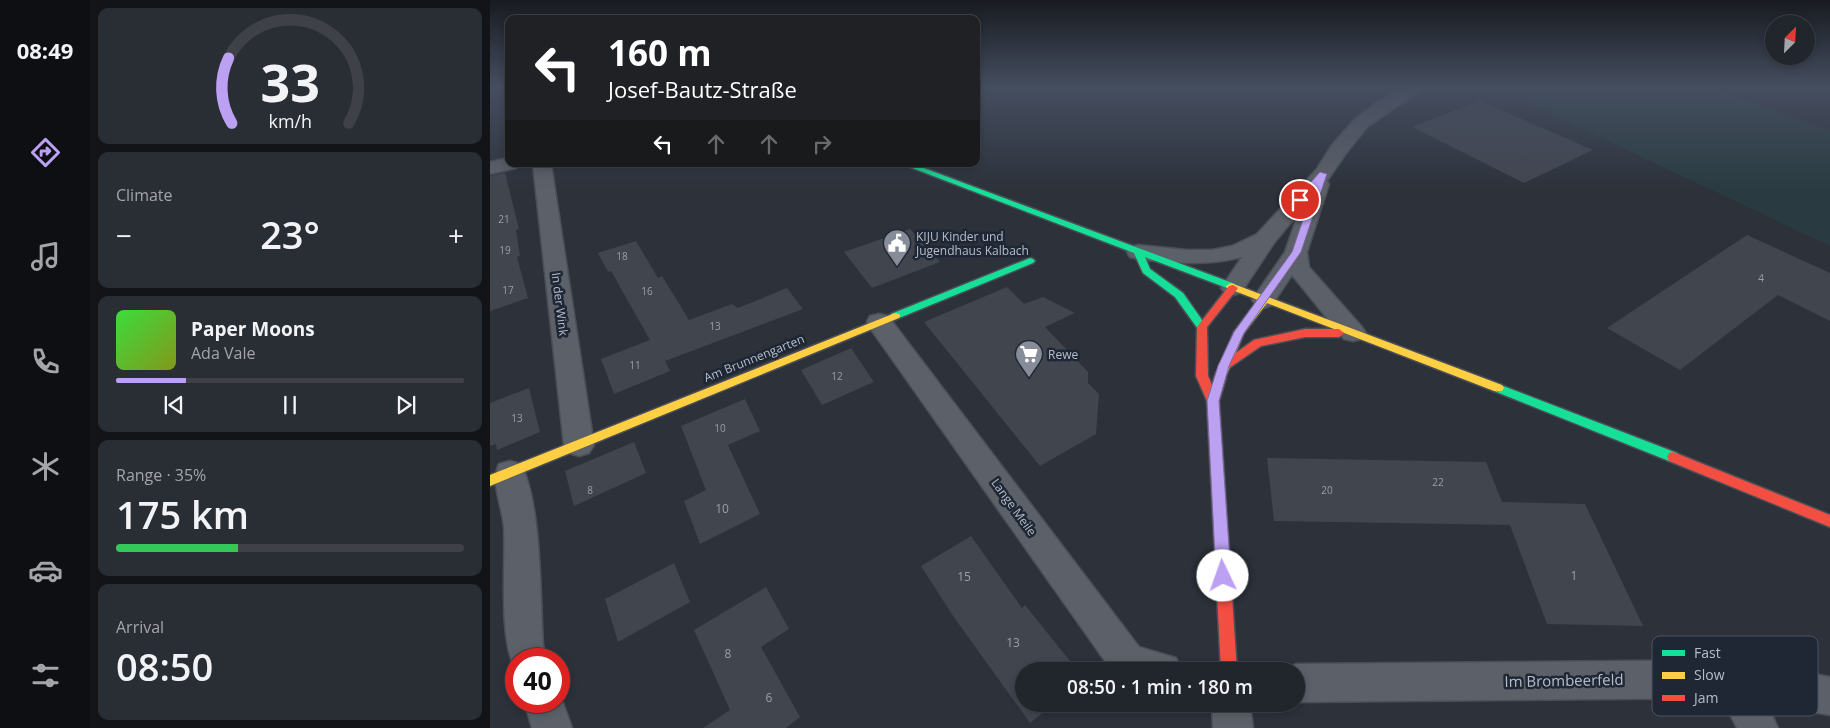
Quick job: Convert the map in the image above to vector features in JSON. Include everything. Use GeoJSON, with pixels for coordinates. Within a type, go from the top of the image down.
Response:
{"type":"FeatureCollection","features":[{"type":"Feature","properties":{"kind":"street"},"geometry":{"type":"LineString","coordinates":[[1202,327],[1233,288],[1265,239],[1323,174],[1339,149],[1362,122]]}},
{"type":"Feature","properties":{"kind":"street"},"geometry":{"type":"LineString","coordinates":[[490,168],[505,165]]}},
{"type":"Feature","properties":{"kind":"street","name":"In der Wink"},"geometry":{"type":"LineString","coordinates":[[542,167],[579,444]]}},
{"type":"Feature","properties":{"kind":"street"},"geometry":{"type":"LineString","coordinates":[[914,167],[1353,333],[1748,487],[1830,521]]}},
{"type":"Feature","properties":{"kind":"street"},"geometry":{"type":"LineString","coordinates":[[1213,401],[1224,366],[1239,332],[1264,300],[1296,252],[1323,174]]}},
{"type":"Feature","properties":{"kind":"street"},"geometry":{"type":"LineString","coordinates":[[1138,252],[1176,257],[1209,257],[1236,252],[1265,239]]}},
{"type":"Feature","properties":{"kind":"street"},"geometry":{"type":"LineString","coordinates":[[1138,252],[1146,271],[1179,295],[1202,327],[1202,376],[1213,401],[1228,662]]}},
{"type":"Feature","properties":{"kind":"street"},"geometry":{"type":"LineString","coordinates":[[1296,252],[1298,268],[1353,333]]}},
{"type":"Feature","properties":{"kind":"street","name":"Am Brunnengarten"},"geometry":{"type":"LineString","coordinates":[[500,477],[1030,262]]}},
{"type":"Feature","properties":{"kind":"street","name":"Lange Meile"},"geometry":{"type":"LineString","coordinates":[[879,322],[1128,662]]}},
{"type":"Feature","properties":{"kind":"street"},"geometry":{"type":"LineString","coordinates":[[1224,366],[1258,343],[1305,333],[1353,333]]}},
{"type":"Feature","properties":{"kind":"street"},"geometry":{"type":"LineString","coordinates":[[500,477],[520,526],[526,648]]}},
{"type":"Feature","properties":{"kind":"street","name":"Im Brombeerfeld"},"geometry":{"type":"LineString","coordinates":[[1305,683],[1652,680]]}},
{"type":"Feature","properties":{"kind":"street"},"geometry":{"type":"LineString","coordinates":[[1232,712],[1233,728]]}},
{"type":"Feature","properties":{"kind":"street"},"geometry":{"type":"LineString","coordinates":[[547,713],[552,728]]}},
{"type":"Feature","properties":{"kind":"street"},"geometry":{"type":"LineString","coordinates":[[1752,716],[1758,728]]}},
{"type":"Feature","properties":{"kind":"shaded area"},"geometry":{"type":"Polygon","coordinates":[[[1568,122],[1806,122],[1830,131],[1830,246],[1568,122]]]}},
{"type":"Feature","properties":{"kind":"building"},"geometry":{"type":"Polygon","coordinates":[[[1425,122],[1528,122],[1593,150],[1524,183],[1412,127],[1425,122]]]}},
{"type":"Feature","properties":{"kind":"building"},"geometry":{"type":"Polygon","coordinates":[[[505,173],[519,229],[516,230],[520,256],[517,257],[528,298],[490,311],[490,176],[505,173]]]}},
{"type":"Feature","properties":{"kind":"building"},"geometry":{"type":"Polygon","coordinates":[[[910,229],[940,262],[872,288],[844,252],[910,229]]]}},
{"type":"Feature","properties":{"kind":"building"},"geometry":{"type":"Polygon","coordinates":[[[1747,235],[1830,273],[1830,321],[1778,295],[1680,370],[1607,328],[1747,235]]]}},
{"type":"Feature","properties":{"kind":"building"},"geometry":{"type":"Polygon","coordinates":[[[636,241],[658,278],[662,276],[689,320],[732,304],[738,308],[787,288],[803,309],[665,361],[670,371],[614,394],[601,359],[650,340],[611,271],[608,272],[598,253],[636,241]]]}},
{"type":"Feature","properties":{"kind":"building","name":"Rewe"},"geometry":{"type":"Polygon","coordinates":[[[1007,287],[1024,304],[1043,297],[1075,313],[1045,327],[1088,372],[1088,383],[1099,394],[1096,434],[1040,466],[924,322],[1007,287]]]}},
{"type":"Feature","properties":{"kind":"building"},"geometry":{"type":"Polygon","coordinates":[[[851,348],[874,382],[822,405],[801,370],[851,348]]]}},
{"type":"Feature","properties":{"kind":"building"},"geometry":{"type":"Polygon","coordinates":[[[529,388],[540,432],[497,450],[496,444],[490,446],[490,403],[529,388]]]}},
{"type":"Feature","properties":{"kind":"building"},"geometry":{"type":"Polygon","coordinates":[[[745,399],[760,431],[728,445],[760,514],[700,544],[684,501],[706,490],[681,426],[745,399]]]}},
{"type":"Feature","properties":{"kind":"building"},"geometry":{"type":"Polygon","coordinates":[[[634,442],[646,473],[574,506],[565,471],[634,442]]]}},
{"type":"Feature","properties":{"kind":"building"},"geometry":{"type":"Polygon","coordinates":[[[1267,458],[1486,462],[1502,502],[1585,504],[1643,626],[1547,624],[1510,525],[1274,521],[1267,458]]]}},
{"type":"Feature","properties":{"kind":"building"},"geometry":{"type":"Polygon","coordinates":[[[971,536],[1022,608],[1025,605],[1071,662],[1015,662],[1015,702],[953,616],[921,566],[971,536]]]}},
{"type":"Feature","properties":{"kind":"building"},"geometry":{"type":"Polygon","coordinates":[[[674,563],[690,602],[618,642],[605,599],[674,563]]]}},
{"type":"Feature","properties":{"kind":"building"},"geometry":{"type":"Polygon","coordinates":[[[766,587],[789,629],[761,647],[800,717],[786,728],[703,728],[730,710],[694,630],[766,587]]]}},
{"type":"Feature","properties":{"kind":"building"},"geometry":{"type":"Polygon","coordinates":[[[1022,712],[1044,712],[1030,723],[1022,712]]]}},
{"type":"Feature","properties":{"kind":"traffic: fast"},"geometry":{"type":"LineString","coordinates":[[914,167],[1231,286]]}},
{"type":"Feature","properties":{"kind":"traffic: fast"},"geometry":{"type":"LineString","coordinates":[[1138,252],[1146,271],[1179,295],[1202,327]]}},
{"type":"Feature","properties":{"kind":"traffic: fast"},"geometry":{"type":"LineString","coordinates":[[895,316],[1030,261]]}},
{"type":"Feature","properties":{"kind":"traffic: fast"},"geometry":{"type":"LineString","coordinates":[[1498,388],[1673,457]]}},
{"type":"Feature","properties":{"kind":"traffic: slow"},"geometry":{"type":"LineString","coordinates":[[1231,286],[1498,388]]}},
{"type":"Feature","properties":{"kind":"traffic: slow"},"geometry":{"type":"LineString","coordinates":[[1220,378],[1239,332],[1264,300]]}},
{"type":"Feature","properties":{"kind":"traffic: slow"},"geometry":{"type":"LineString","coordinates":[[490,481],[895,316]]}},
{"type":"Feature","properties":{"kind":"traffic: jam"},"geometry":{"type":"LineString","coordinates":[[1213,401],[1202,376],[1202,327],[1233,288]]}},
{"type":"Feature","properties":{"kind":"traffic: jam"},"geometry":{"type":"LineString","coordinates":[[1225,365],[1258,343],[1305,333],[1339,333]]}},
{"type":"Feature","properties":{"kind":"traffic: jam"},"geometry":{"type":"LineString","coordinates":[[1220,378],[1213,401],[1228,662]]}},
{"type":"Feature","properties":{"kind":"traffic: jam"},"geometry":{"type":"LineString","coordinates":[[1673,457],[1830,521]]}},
{"type":"Feature","properties":{"kind":"place","name":"KIJU Kinder und Jugendhaus Kalbach"},"geometry":{"type":"Point","coordinates":[897,267]}},
{"type":"Feature","properties":{"kind":"place","name":"Rewe"},"geometry":{"type":"Point","coordinates":[1029,378]}},
{"type":"Feature","properties":{"kind":"route"},"geometry":{"type":"LineString","coordinates":[[1223,576],[1213,401],[1224,366],[1239,332],[1264,300],[1296,252],[1323,174],[1300,200]]}}]}
